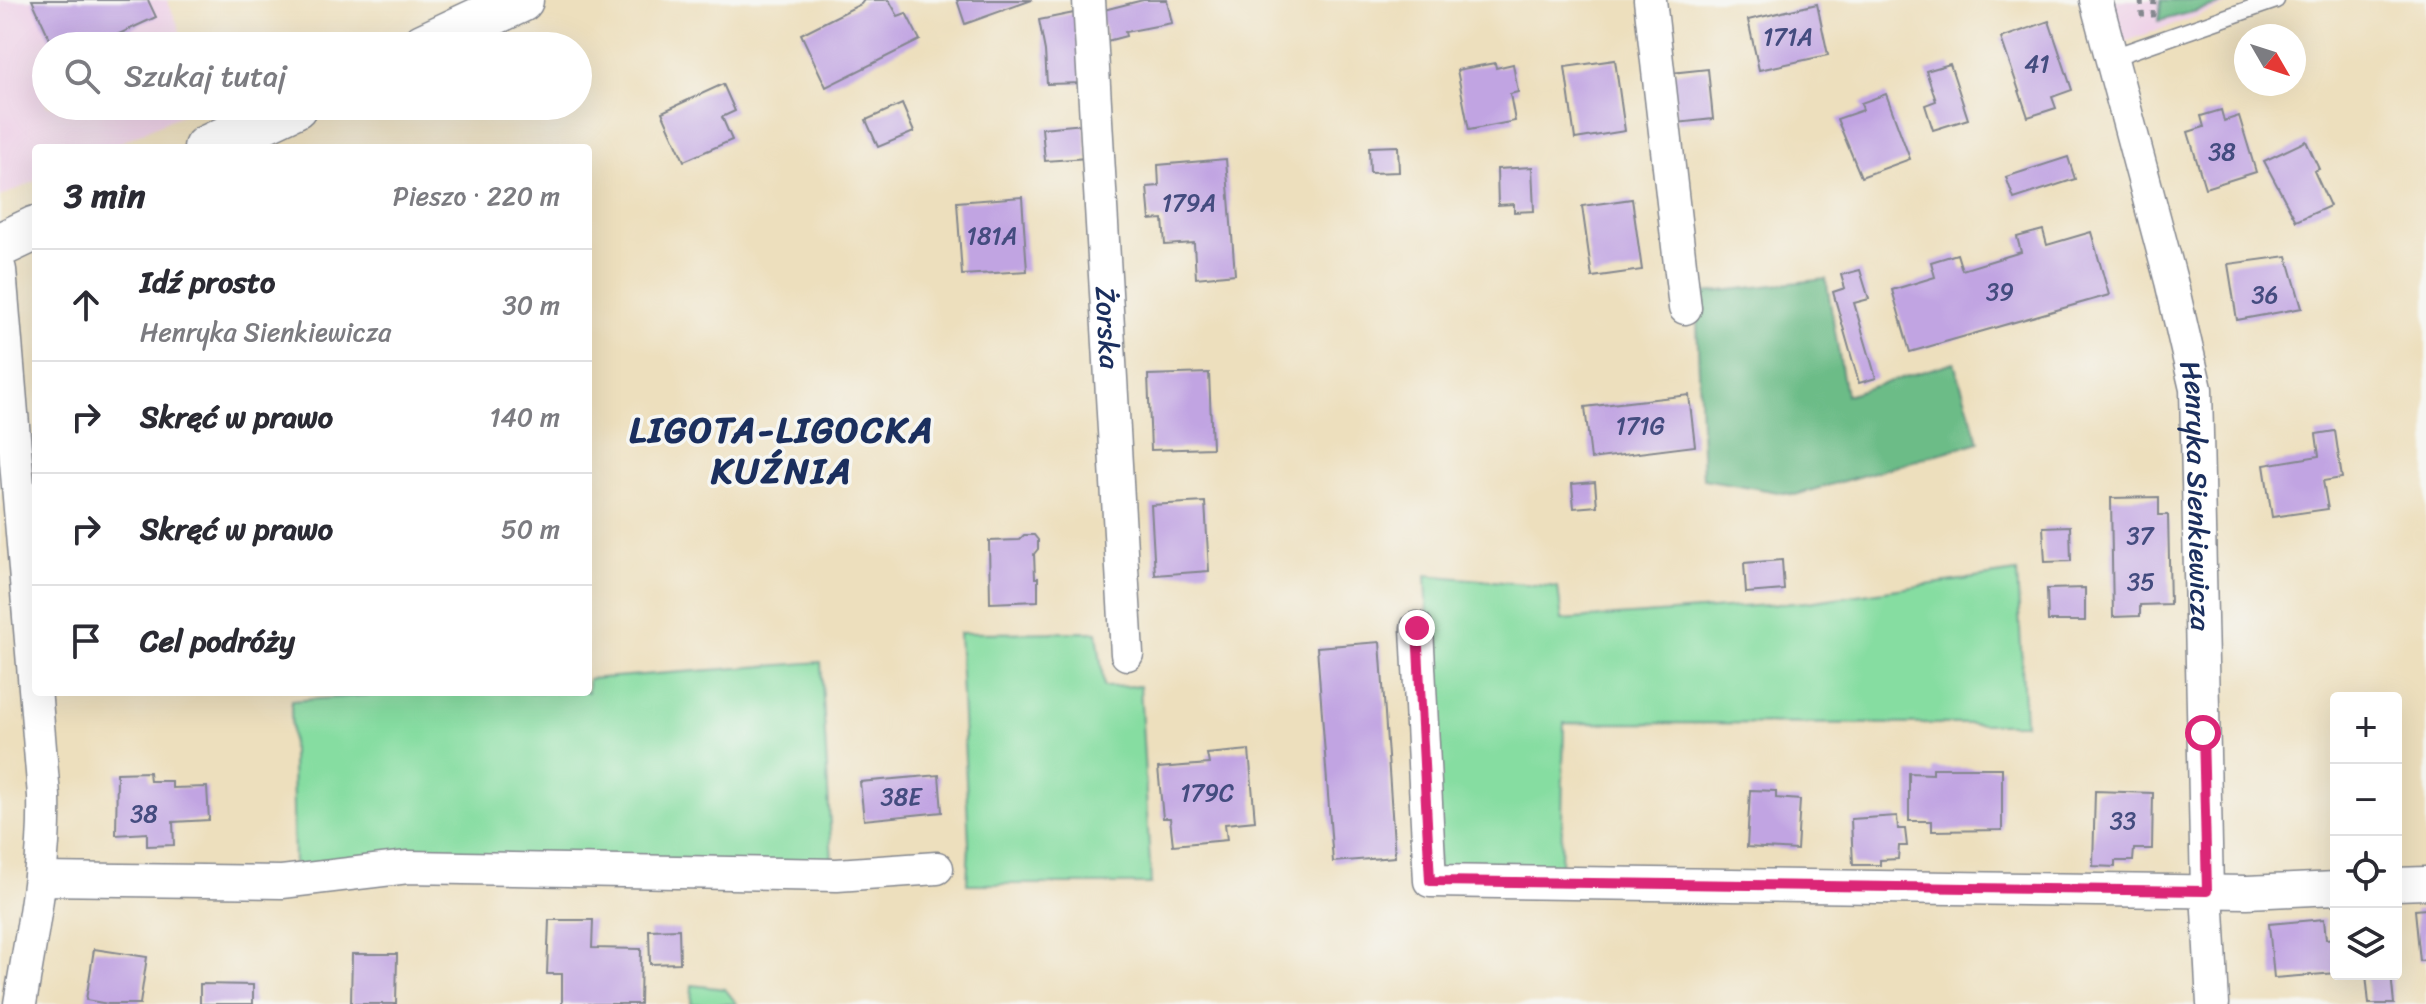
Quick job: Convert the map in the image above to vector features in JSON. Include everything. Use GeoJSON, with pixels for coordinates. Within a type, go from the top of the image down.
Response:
{"type":"FeatureCollection","features":[{"type":"Feature","properties":{"kind":"main road"},"geometry":{"type":"LineString","coordinates":[[453,32],[521,0]]}},
{"type":"Feature","properties":{"kind":"main road"},"geometry":{"type":"LineString","coordinates":[[214,144],[265,120]]}},
{"type":"Feature","properties":{"kind":"main road"},"geometry":{"type":"LineString","coordinates":[[0,245],[32,230]]}},
{"type":"Feature","properties":{"kind":"street","name":"Żorska"},"geometry":{"type":"LineString","coordinates":[[1089,0],[1127,654]]}},
{"type":"Feature","properties":{"kind":"street"},"geometry":{"type":"LineString","coordinates":[[1650,0],[1685,308]]}},
{"type":"Feature","properties":{"kind":"street","name":"Henryka Sienkiewicza"},"geometry":{"type":"LineString","coordinates":[[2096,0],[2171,281],[2196,389],[2207,891],[2213,1004]]}},
{"type":"Feature","properties":{"kind":"street"},"geometry":{"type":"LineString","coordinates":[[0,270],[13,599],[44,796],[45,826],[40,879],[20,1004]]}},
{"type":"Feature","properties":{"kind":"street"},"geometry":{"type":"LineString","coordinates":[[1417,628],[1430,881],[2247,892],[2330,888]]}},
{"type":"Feature","properties":{"kind":"street"},"geometry":{"type":"LineString","coordinates":[[40,879],[282,882],[408,867],[837,875],[937,868]]}},
{"type":"Feature","properties":{"kind":"street"},"geometry":{"type":"LineString","coordinates":[[2402,884],[2426,883]]}},
{"type":"Feature","properties":{"kind":"lane"},"geometry":{"type":"LineString","coordinates":[[2110,58],[2276,0]]}},
{"type":"Feature","properties":{"kind":"path"},"geometry":{"type":"LineString","coordinates":[[2141,0],[2142,15],[2153,15],[2154,0]]}},
{"type":"Feature","properties":{"kind":"shaded area"},"geometry":{"type":"Polygon","coordinates":[[[0,0],[167,0],[180,32],[32,32],[32,120],[170,120],[117,144],[32,144],[32,183],[0,197],[0,0]]]}},
{"type":"Feature","properties":{"kind":"shaded area"},"geometry":{"type":"Polygon","coordinates":[[[2112,0],[2243,0],[2113,46],[2112,0]]]}},
{"type":"Feature","properties":{"kind":"green space"},"geometry":{"type":"Polygon","coordinates":[[[2161,0],[2239,0],[2159,21],[2161,0]]]}},
{"type":"Feature","properties":{"kind":"green space"},"geometry":{"type":"Polygon","coordinates":[[[1826,279],[1846,395],[1954,362],[1979,442],[1795,495],[1703,479],[1696,294],[1826,279]]]}},
{"type":"Feature","properties":{"kind":"green space"},"geometry":{"type":"Polygon","coordinates":[[[2017,572],[2025,724],[1564,723],[1561,870],[1438,871],[1426,575],[1558,587],[1562,620],[1808,602],[2017,572]]]}},
{"type":"Feature","properties":{"kind":"green space"},"geometry":{"type":"Polygon","coordinates":[[[1097,632],[1104,687],[1140,686],[1151,884],[967,884],[969,844],[959,633],[1097,632]]]}},
{"type":"Feature","properties":{"kind":"green space"},"geometry":{"type":"Polygon","coordinates":[[[821,662],[832,863],[294,866],[291,701],[359,696],[592,696],[592,679],[821,662]]]}},
{"type":"Feature","properties":{"kind":"green space"},"geometry":{"type":"Polygon","coordinates":[[[692,985],[725,989],[737,1004],[691,1004],[692,985]]]}},
{"type":"Feature","properties":{"kind":"building"},"geometry":{"type":"Polygon","coordinates":[[[32,0],[148,0],[156,17],[123,32],[47,32],[32,0]]]}},
{"type":"Feature","properties":{"kind":"building"},"geometry":{"type":"Polygon","coordinates":[[[864,0],[889,0],[898,16],[906,13],[920,40],[826,87],[801,34],[864,0]]]}},
{"type":"Feature","properties":{"kind":"building"},"geometry":{"type":"Polygon","coordinates":[[[957,0],[1032,0],[965,24],[957,0]]]}},
{"type":"Feature","properties":{"kind":"building"},"geometry":{"type":"Polygon","coordinates":[[[1143,0],[1167,0],[1172,23],[1125,32],[1126,36],[1107,41],[1100,11],[1143,0]]]}},
{"type":"Feature","properties":{"kind":"building"},"geometry":{"type":"Polygon","coordinates":[[[1817,4],[1828,55],[1759,70],[1748,20],[1817,4]]]}},
{"type":"Feature","properties":{"kind":"building"},"geometry":{"type":"Polygon","coordinates":[[[1074,13],[1082,83],[1047,84],[1039,20],[1074,13]]]}},
{"type":"Feature","properties":{"kind":"building"},"geometry":{"type":"Polygon","coordinates":[[[2049,21],[2072,90],[2052,97],[2056,108],[2028,117],[2001,38],[2049,21]]]}},
{"type":"Feature","properties":{"kind":"building"},"geometry":{"type":"Polygon","coordinates":[[[1615,60],[1625,131],[1575,139],[1565,67],[1615,60]]]}},
{"type":"Feature","properties":{"kind":"building"},"geometry":{"type":"Polygon","coordinates":[[[1495,63],[1496,68],[1513,64],[1518,92],[1510,94],[1515,121],[1469,130],[1457,70],[1495,63]]]}},
{"type":"Feature","properties":{"kind":"building"},"geometry":{"type":"Polygon","coordinates":[[[1950,64],[1968,119],[1933,130],[1925,105],[1936,101],[1926,71],[1950,64]]]}},
{"type":"Feature","properties":{"kind":"building"},"geometry":{"type":"Polygon","coordinates":[[[1708,69],[1713,119],[1677,123],[1671,73],[1708,69]]]}},
{"type":"Feature","properties":{"kind":"building"},"geometry":{"type":"Polygon","coordinates":[[[723,84],[735,111],[722,117],[732,140],[684,161],[662,112],[723,84]]]}},
{"type":"Feature","properties":{"kind":"building"},"geometry":{"type":"Polygon","coordinates":[[[1886,94],[1910,159],[1861,177],[1837,119],[1863,110],[1861,103],[1886,94]]]}},
{"type":"Feature","properties":{"kind":"building"},"geometry":{"type":"Polygon","coordinates":[[[902,104],[914,132],[878,147],[866,120],[902,104]]]}},
{"type":"Feature","properties":{"kind":"building"},"geometry":{"type":"Polygon","coordinates":[[[2221,110],[2224,121],[2239,116],[2256,172],[2205,188],[2188,132],[2204,127],[2201,116],[2221,110]]]}},
{"type":"Feature","properties":{"kind":"building"},"geometry":{"type":"Polygon","coordinates":[[[1084,124],[1087,158],[1045,161],[1042,128],[1084,124]]]}},
{"type":"Feature","properties":{"kind":"building"},"geometry":{"type":"Polygon","coordinates":[[[2306,141],[2319,169],[2314,171],[2330,206],[2296,221],[2264,161],[2306,141]]]}},
{"type":"Feature","properties":{"kind":"building"},"geometry":{"type":"Polygon","coordinates":[[[1398,146],[1399,172],[1370,173],[1369,147],[1398,146]]]}},
{"type":"Feature","properties":{"kind":"building"},"geometry":{"type":"Polygon","coordinates":[[[2068,157],[2075,179],[2014,199],[2006,177],[2068,157]]]}},
{"type":"Feature","properties":{"kind":"building"},"geometry":{"type":"Polygon","coordinates":[[[1226,159],[1235,274],[1196,278],[1194,243],[1165,245],[1163,219],[1150,220],[1147,187],[1159,186],[1158,165],[1226,159]]]}},
{"type":"Feature","properties":{"kind":"building"},"geometry":{"type":"Polygon","coordinates":[[[1532,167],[1534,211],[1514,212],[1514,204],[1498,205],[1497,169],[1532,167]]]}},
{"type":"Feature","properties":{"kind":"building"},"geometry":{"type":"Polygon","coordinates":[[[1022,197],[1027,271],[962,275],[957,202],[1022,197]]]}},
{"type":"Feature","properties":{"kind":"building"},"geometry":{"type":"Polygon","coordinates":[[[1632,199],[1642,270],[1592,277],[1582,206],[1632,199]]]}},
{"type":"Feature","properties":{"kind":"building"},"geometry":{"type":"Polygon","coordinates":[[[2043,230],[2047,245],[2091,232],[2109,295],[1910,352],[1892,290],[1935,277],[1931,262],[1957,254],[1962,270],[2021,252],[2017,237],[2043,230]]]}},
{"type":"Feature","properties":{"kind":"building"},"geometry":{"type":"Polygon","coordinates":[[[2287,256],[2302,308],[2237,320],[2228,264],[2287,256]]]}},
{"type":"Feature","properties":{"kind":"building"},"geometry":{"type":"Polygon","coordinates":[[[1860,270],[1869,299],[1854,303],[1876,378],[1859,383],[1833,292],[1845,288],[1841,275],[1860,270]]]}},
{"type":"Feature","properties":{"kind":"building"},"geometry":{"type":"Polygon","coordinates":[[[1209,373],[1212,448],[1151,450],[1148,375],[1209,373]]]}},
{"type":"Feature","properties":{"kind":"building"},"geometry":{"type":"Polygon","coordinates":[[[1689,395],[1695,446],[1591,459],[1585,407],[1689,395]]]}},
{"type":"Feature","properties":{"kind":"building"},"geometry":{"type":"Polygon","coordinates":[[[2335,431],[2342,478],[2323,481],[2328,509],[2272,517],[2264,465],[2319,456],[2316,434],[2335,431]]]}},
{"type":"Feature","properties":{"kind":"building"},"geometry":{"type":"Polygon","coordinates":[[[1595,482],[1597,506],[1574,508],[1572,484],[1595,482]]]}},
{"type":"Feature","properties":{"kind":"building"},"geometry":{"type":"Polygon","coordinates":[[[2159,497],[2159,515],[2168,515],[2170,604],[2140,605],[2140,616],[2113,617],[2111,498],[2159,497]]]}},
{"type":"Feature","properties":{"kind":"building"},"geometry":{"type":"Polygon","coordinates":[[[1205,502],[1209,571],[1155,575],[1151,505],[1205,502]]]}},
{"type":"Feature","properties":{"kind":"building"},"geometry":{"type":"Polygon","coordinates":[[[2070,526],[2071,561],[2045,562],[2043,527],[2070,526]]]}},
{"type":"Feature","properties":{"kind":"building"},"geometry":{"type":"Polygon","coordinates":[[[1024,535],[1034,535],[1038,540],[1038,549],[1034,554],[1038,601],[990,603],[989,541],[1019,540],[1024,535]]]}},
{"type":"Feature","properties":{"kind":"building"},"geometry":{"type":"Polygon","coordinates":[[[1782,560],[1784,590],[1746,593],[1744,563],[1782,560]]]}},
{"type":"Feature","properties":{"kind":"building"},"geometry":{"type":"Polygon","coordinates":[[[2085,588],[2085,621],[2048,621],[2047,589],[2085,588]]]}},
{"type":"Feature","properties":{"kind":"building"},"geometry":{"type":"Polygon","coordinates":[[[1380,642],[1395,857],[1333,862],[1317,647],[1380,642]]]}},
{"type":"Feature","properties":{"kind":"building"},"geometry":{"type":"Polygon","coordinates":[[[1249,750],[1255,821],[1225,824],[1227,840],[1173,845],[1170,818],[1163,818],[1158,768],[1209,764],[1207,754],[1249,750]]]}},
{"type":"Feature","properties":{"kind":"building"},"geometry":{"type":"Polygon","coordinates":[[[1933,768],[2002,768],[2002,830],[1932,831],[1932,821],[1909,821],[1909,773],[1933,774],[1933,768]]]}},
{"type":"Feature","properties":{"kind":"building"},"geometry":{"type":"Polygon","coordinates":[[[149,772],[150,781],[172,781],[172,788],[207,787],[209,820],[173,822],[174,845],[147,846],[147,833],[116,835],[117,773],[149,772]]]}},
{"type":"Feature","properties":{"kind":"building"},"geometry":{"type":"Polygon","coordinates":[[[939,775],[942,812],[864,820],[860,782],[939,775]]]}},
{"type":"Feature","properties":{"kind":"building"},"geometry":{"type":"Polygon","coordinates":[[[1750,790],[1776,791],[1776,798],[1800,800],[1797,850],[1747,847],[1750,790]]]}},
{"type":"Feature","properties":{"kind":"building"},"geometry":{"type":"Polygon","coordinates":[[[2095,791],[2153,793],[2152,849],[2134,849],[2133,861],[2115,861],[2115,867],[2093,866],[2095,791]]]}},
{"type":"Feature","properties":{"kind":"building"},"geometry":{"type":"Polygon","coordinates":[[[1897,816],[1898,829],[1905,829],[1907,846],[1899,846],[1898,859],[1880,860],[1880,865],[1853,865],[1851,819],[1897,816]]]}},
{"type":"Feature","properties":{"kind":"building"},"geometry":{"type":"Polygon","coordinates":[[[2426,909],[2426,960],[2420,961],[2415,910],[2426,909]]]}},
{"type":"Feature","properties":{"kind":"building"},"geometry":{"type":"Polygon","coordinates":[[[2324,919],[2326,939],[2330,939],[2330,973],[2274,978],[2269,924],[2324,919]]]}},
{"type":"Feature","properties":{"kind":"building"},"geometry":{"type":"Polygon","coordinates":[[[549,920],[593,920],[592,948],[641,949],[640,1004],[562,1004],[562,974],[547,974],[549,920]]]}},
{"type":"Feature","properties":{"kind":"building"},"geometry":{"type":"Polygon","coordinates":[[[679,929],[680,963],[650,964],[649,930],[679,929]]]}},
{"type":"Feature","properties":{"kind":"building"},"geometry":{"type":"Polygon","coordinates":[[[94,949],[147,957],[140,1004],[86,1000],[94,949]]]}},
{"type":"Feature","properties":{"kind":"building"},"geometry":{"type":"Polygon","coordinates":[[[352,954],[397,954],[396,1004],[351,1004],[352,954]]]}},
{"type":"Feature","properties":{"kind":"building"},"geometry":{"type":"Polygon","coordinates":[[[2367,980],[2392,980],[2394,1004],[2369,1004],[2367,980]]]}},
{"type":"Feature","properties":{"kind":"building"},"geometry":{"type":"Polygon","coordinates":[[[200,984],[253,985],[253,1004],[200,1004],[200,984]]]}},
{"type":"Feature","properties":{"kind":"district","name":"LIGOTA-LIGOCKA KUŹNIA"},"geometry":{"type":"Point","coordinates":[782,450]}},
{"type":"Feature","properties":{"kind":"route"},"geometry":{"type":"LineString","coordinates":[[1417,628],[1430,881],[2207,891],[2203,733]]}}]}
